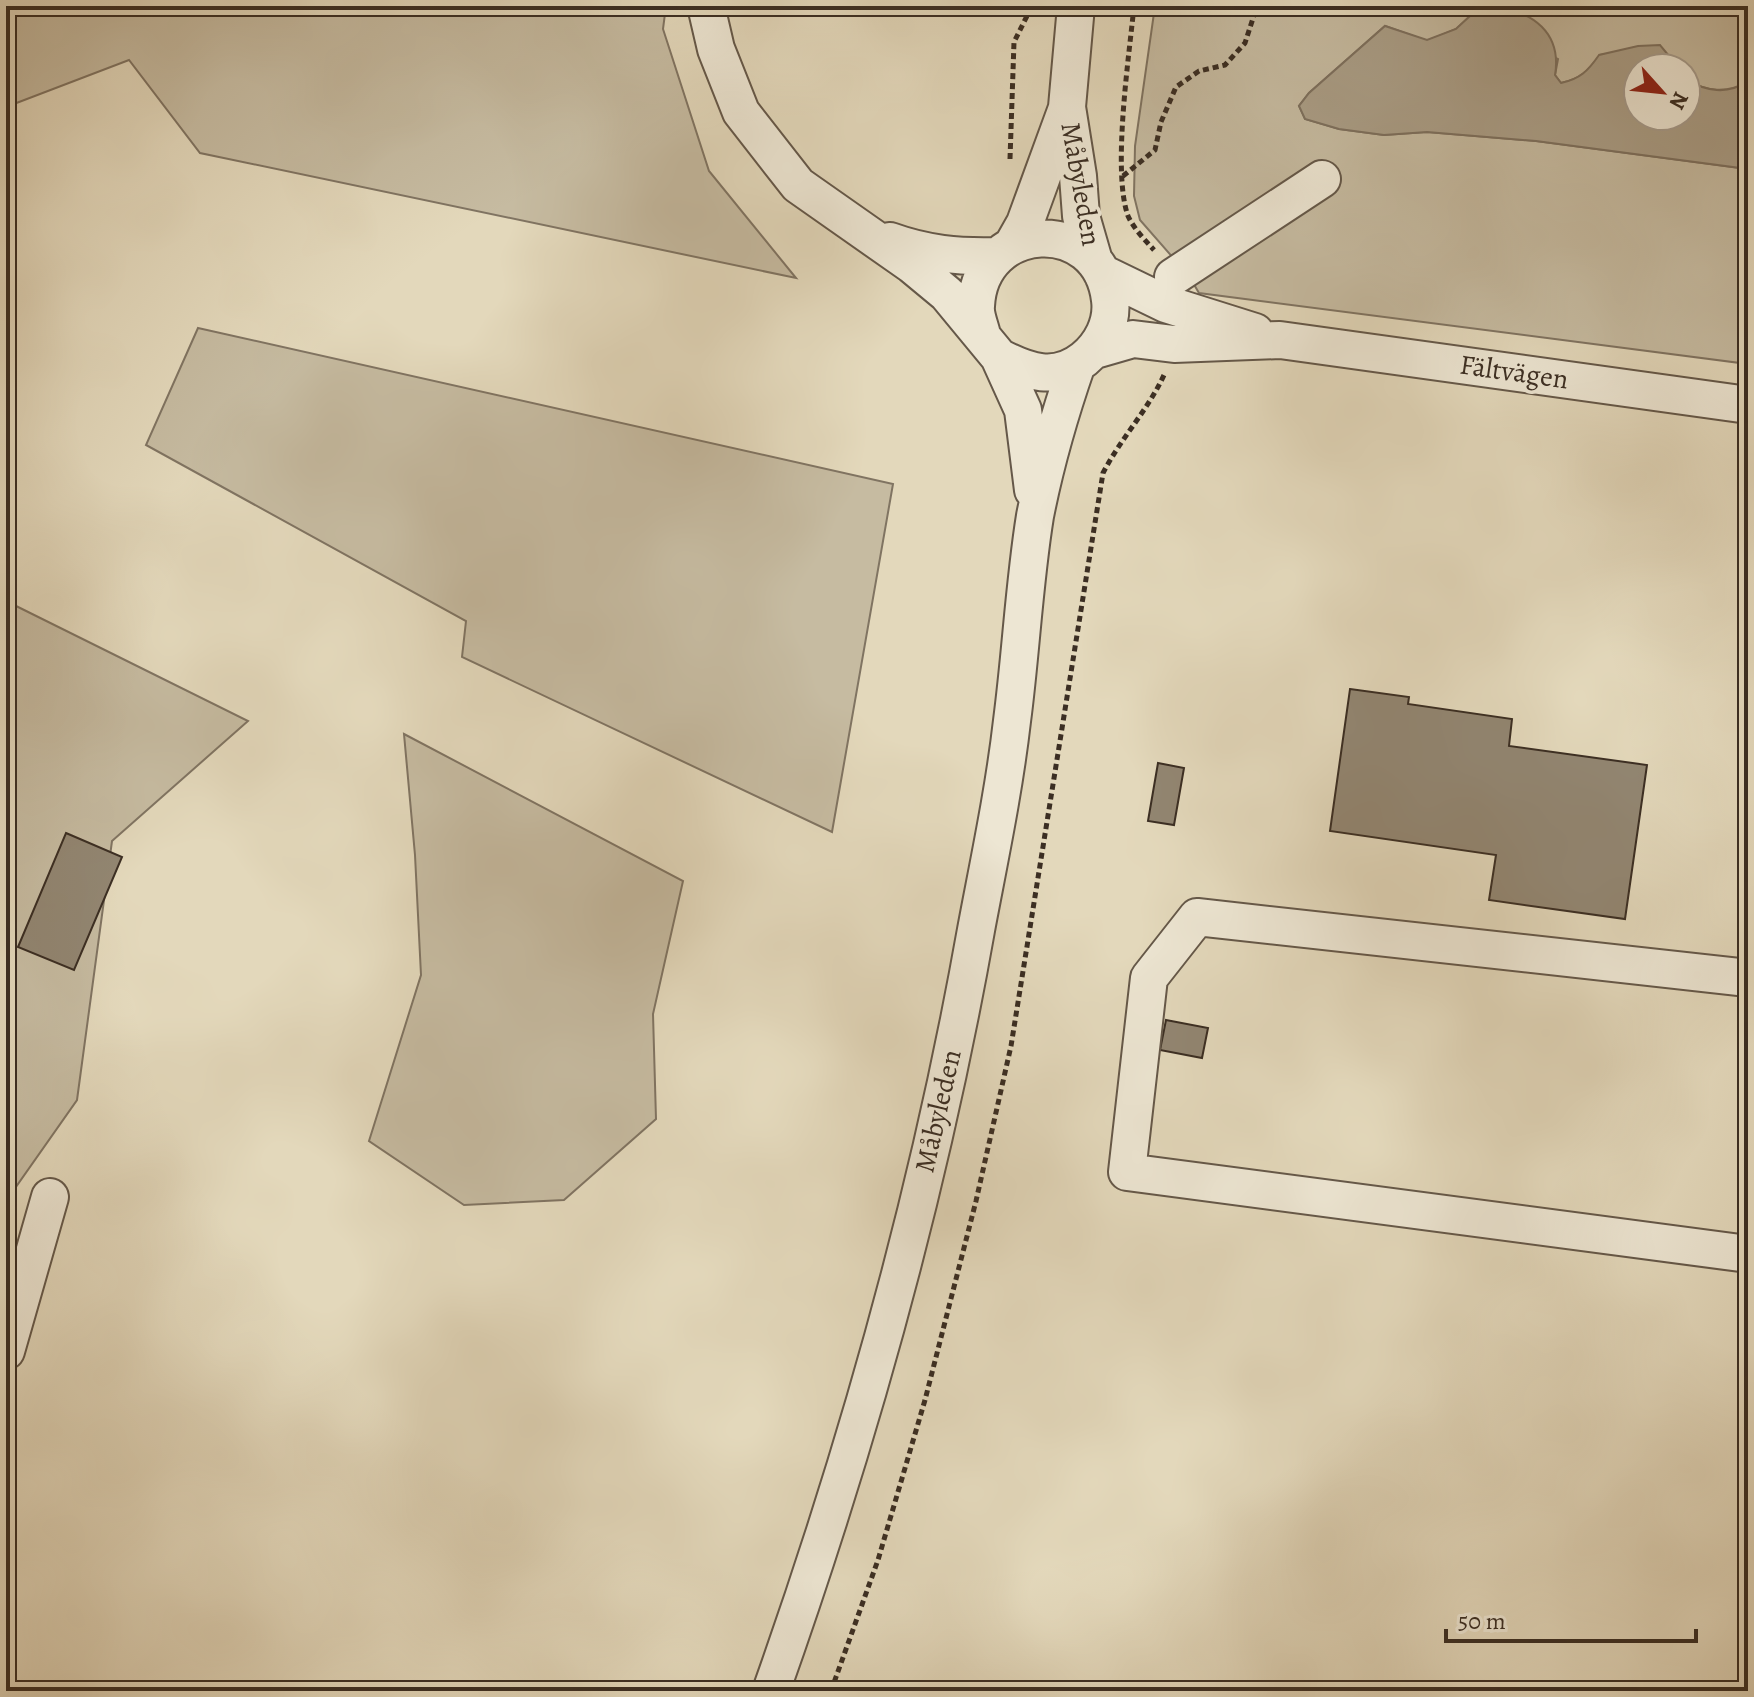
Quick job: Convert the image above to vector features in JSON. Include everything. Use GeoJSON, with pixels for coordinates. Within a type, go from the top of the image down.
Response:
{"type":"FeatureCollection","features":[{"type":"Feature","properties":{"kind":"street"},"geometry":{"type":"LineString","coordinates":[[706,6],[716,49],[741,112],[798,185],[912,265],[947,294],[991,346],[1027,372],[1054,372],[1086,357]]}},
{"type":"Feature","properties":{"kind":"street","name":"Måbyleden"},"geometry":{"type":"LineString","coordinates":[[771,1691],[851,1454],[883,1342],[938,1115],[975,936],[1012,724],[1036,515],[1063,405],[1086,357],[1107,329],[1111,307],[1109,286],[1098,267],[1081,216],[1067,107],[1076,6]]}},
{"type":"Feature","properties":{"kind":"street","name":"Måbyleden"},"geometry":{"type":"LineString","coordinates":[[1036,515],[1023,410],[975,307],[982,277],[1025,223],[1067,107]]}},
{"type":"Feature","properties":{"kind":"street"},"geometry":{"type":"LineString","coordinates":[[1173,277],[1322,179]]}},
{"type":"Feature","properties":{"kind":"street"},"geometry":{"type":"LineString","coordinates":[[859,229],[918,251],[954,257],[1004,251]]}},
{"type":"Feature","properties":{"kind":"street","name":"Måbyleden"},"geometry":{"type":"LineString","coordinates":[[1004,251],[1020,241],[1043,237],[1081,249],[1098,267]]}},
{"type":"Feature","properties":{"kind":"street","name":"Fältvägen"},"geometry":{"type":"LineString","coordinates":[[1098,267],[1166,304],[1280,340],[1748,405]]}},
{"type":"Feature","properties":{"kind":"street","name":"Fältvägen"},"geometry":{"type":"LineString","coordinates":[[1086,357],[1133,339],[1174,344],[1280,340]]}},
{"type":"Feature","properties":{"kind":"street"},"geometry":{"type":"LineString","coordinates":[[1748,978],[1197,917],[1149,978],[1127,1172],[1748,1254]]}},
{"type":"Feature","properties":{"kind":"street"},"geometry":{"type":"LineString","coordinates":[[6,1351],[50,1197]]}},
{"type":"Feature","properties":{"kind":"path"},"geometry":{"type":"LineString","coordinates":[[1018,171],[1010,160],[1014,42],[1032,6]]}},
{"type":"Feature","properties":{"kind":"path"},"geometry":{"type":"LineString","coordinates":[[1123,140],[1134,6]]}},
{"type":"Feature","properties":{"kind":"path"},"geometry":{"type":"LineString","coordinates":[[1122,177],[1155,150],[1161,122],[1176,87],[1199,71],[1225,65],[1245,43],[1257,6]]}},
{"type":"Feature","properties":{"kind":"path"},"geometry":{"type":"LineString","coordinates":[[831,1691],[878,1560],[925,1400],[980,1185],[1011,1046],[1098,504]]}},
{"type":"Feature","properties":{"kind":"shaded area"},"geometry":{"type":"Polygon","coordinates":[[[6,6],[666,6],[663,29],[709,171],[796,278],[200,153],[129,60],[6,107],[6,6]]]}},
{"type":"Feature","properties":{"kind":"shaded area"},"geometry":{"type":"Polygon","coordinates":[[[1155,6],[1748,6],[1748,82],[1725,90],[1702,87],[1702,52],[1600,55],[1583,74],[1561,83],[1555,75],[1558,59],[1470,16],[1456,29],[1427,41],[1385,26],[1309,93],[1299,106],[1305,119],[1339,129],[1384,135],[1427,132],[1536,141],[1748,169],[1748,364],[1199,293],[1189,276],[1140,220],[1134,196],[1135,146],[1155,6]]]}},
{"type":"Feature","properties":{"kind":"shaded area"},"geometry":{"type":"Polygon","coordinates":[[[1494,7],[1521,13],[1532,19],[1542,27],[1554,47],[1555,75],[1561,83],[1583,74],[1599,55],[1638,46],[1660,45],[1666,52],[1622,52],[1622,132],[1702,132],[1702,87],[1724,90],[1748,82],[1748,169],[1536,141],[1427,132],[1384,135],[1339,129],[1305,119],[1299,106],[1309,93],[1385,26],[1427,40],[1456,29],[1470,16],[1494,7]]]}},
{"type":"Feature","properties":{"kind":"shaded area"},"geometry":{"type":"Polygon","coordinates":[[[198,328],[893,484],[832,832],[462,657],[466,621],[146,445],[198,328]]]}},
{"type":"Feature","properties":{"kind":"shaded area"},"geometry":{"type":"Polygon","coordinates":[[[6,601],[248,721],[112,841],[77,1100],[6,1201],[6,601]]]}},
{"type":"Feature","properties":{"kind":"shaded area"},"geometry":{"type":"Polygon","coordinates":[[[404,734],[683,881],[653,1014],[656,1119],[564,1200],[464,1205],[369,1141],[421,975],[415,855],[404,734]]]}},
{"type":"Feature","properties":{"kind":"building"},"geometry":{"type":"Polygon","coordinates":[[[1350,689],[1409,697],[1408,704],[1512,719],[1509,746],[1647,765],[1625,919],[1489,900],[1496,855],[1330,831],[1350,689]]]}},
{"type":"Feature","properties":{"kind":"building"},"geometry":{"type":"Polygon","coordinates":[[[1158,763],[1184,768],[1174,825],[1148,821],[1158,763]]]}},
{"type":"Feature","properties":{"kind":"building"},"geometry":{"type":"Polygon","coordinates":[[[66,833],[122,857],[74,970],[18,947],[66,833]]]}},
{"type":"Feature","properties":{"kind":"building"},"geometry":{"type":"Polygon","coordinates":[[[1166,1020],[1208,1028],[1202,1058],[1160,1050],[1166,1020]]]}}]}
